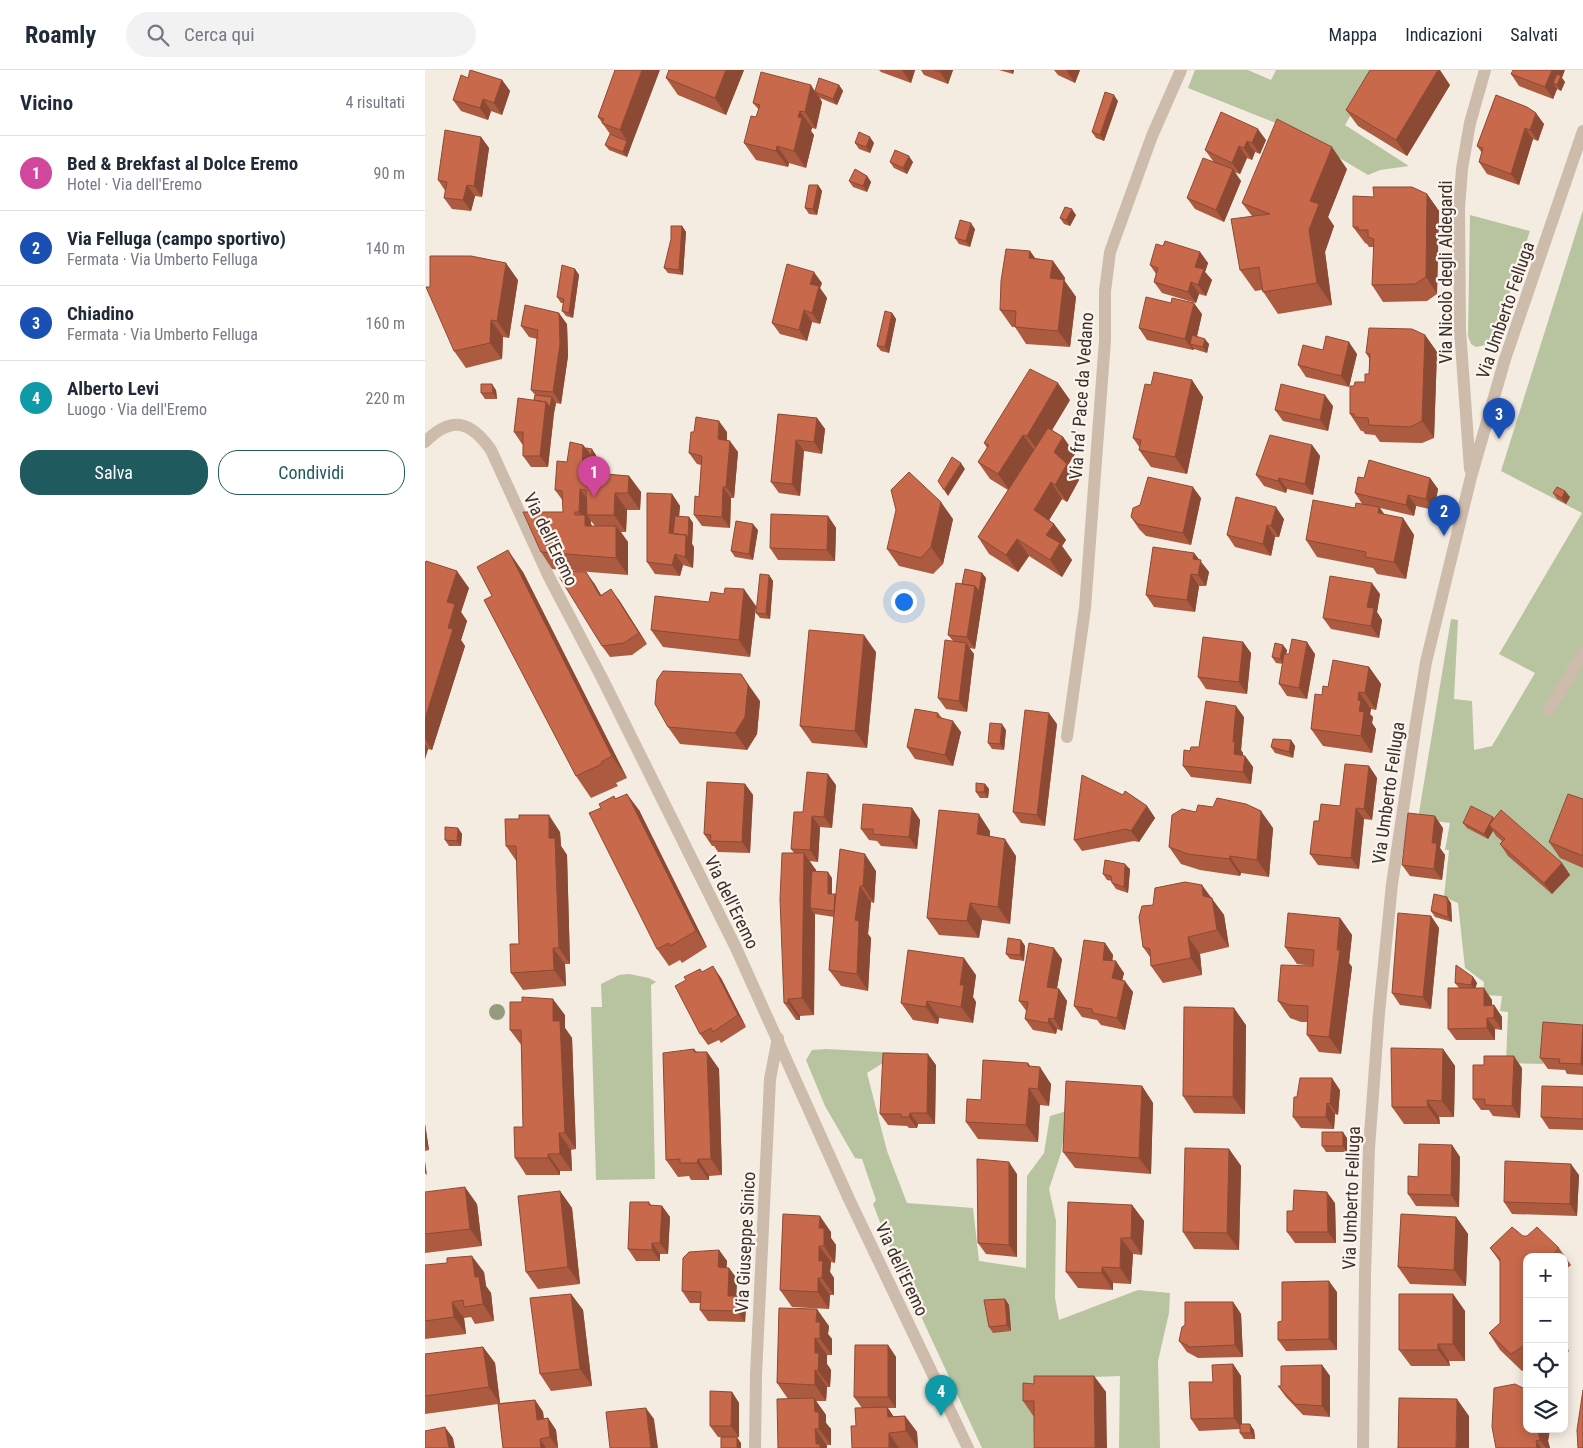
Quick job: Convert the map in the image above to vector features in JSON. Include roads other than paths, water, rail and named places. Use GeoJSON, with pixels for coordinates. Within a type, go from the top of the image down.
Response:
{"type":"FeatureCollection","features":[{"type":"Feature","properties":{"kind":"street","name":"Via fra' Pace da Vedano"},"geometry":{"type":"LineString","coordinates":[[1067,737],[1085,608],[1105,340],[1105,291],[1110,252],[1152,136],[1181,70]]}},
{"type":"Feature","properties":{"kind":"street","name":"Via Nicolò degli Aldegardi"},"geometry":{"type":"LineString","coordinates":[[1471,477],[1460,330],[1459,208],[1462,169],[1470,123],[1485,70]]}},
{"type":"Feature","properties":{"kind":"street","name":"Via Umberto Felluga"},"geometry":{"type":"LineString","coordinates":[[1363,1448],[1369,1148],[1379,1014],[1392,884],[1402,809],[1426,662],[1471,477],[1505,359],[1578,165],[1583,130]]}},
{"type":"Feature","properties":{"kind":"street","name":"Via dell'Eremo"},"geometry":{"type":"LineString","coordinates":[[425,442],[439,429],[457,425],[470,428],[482,437],[491,450],[549,577],[656,786],[778,1038],[849,1200],[968,1448]]}},
{"type":"Feature","properties":{"kind":"street"},"geometry":{"type":"LineString","coordinates":[[1549,710],[1583,653]]}},
{"type":"Feature","properties":{"kind":"street","name":"Via Giuseppe Sinico"},"geometry":{"type":"LineString","coordinates":[[755,1448],[756,1365],[770,1079],[778,1038]]}},
{"type":"Feature","properties":{"kind":"place","name":"Chiadino"},"geometry":{"type":"Point","coordinates":[1499,439]}},
{"type":"Feature","properties":{"kind":"place","name":"Bed & Brekfast al Dolce Eremo"},"geometry":{"type":"Point","coordinates":[594,497]}},
{"type":"Feature","properties":{"kind":"place","name":"Via Felluga (campo sportivo)"},"geometry":{"type":"Point","coordinates":[1444,536]}},
{"type":"Feature","properties":{"kind":"place","name":"Alberto Levi"},"geometry":{"type":"Point","coordinates":[941,1416]}}]}
